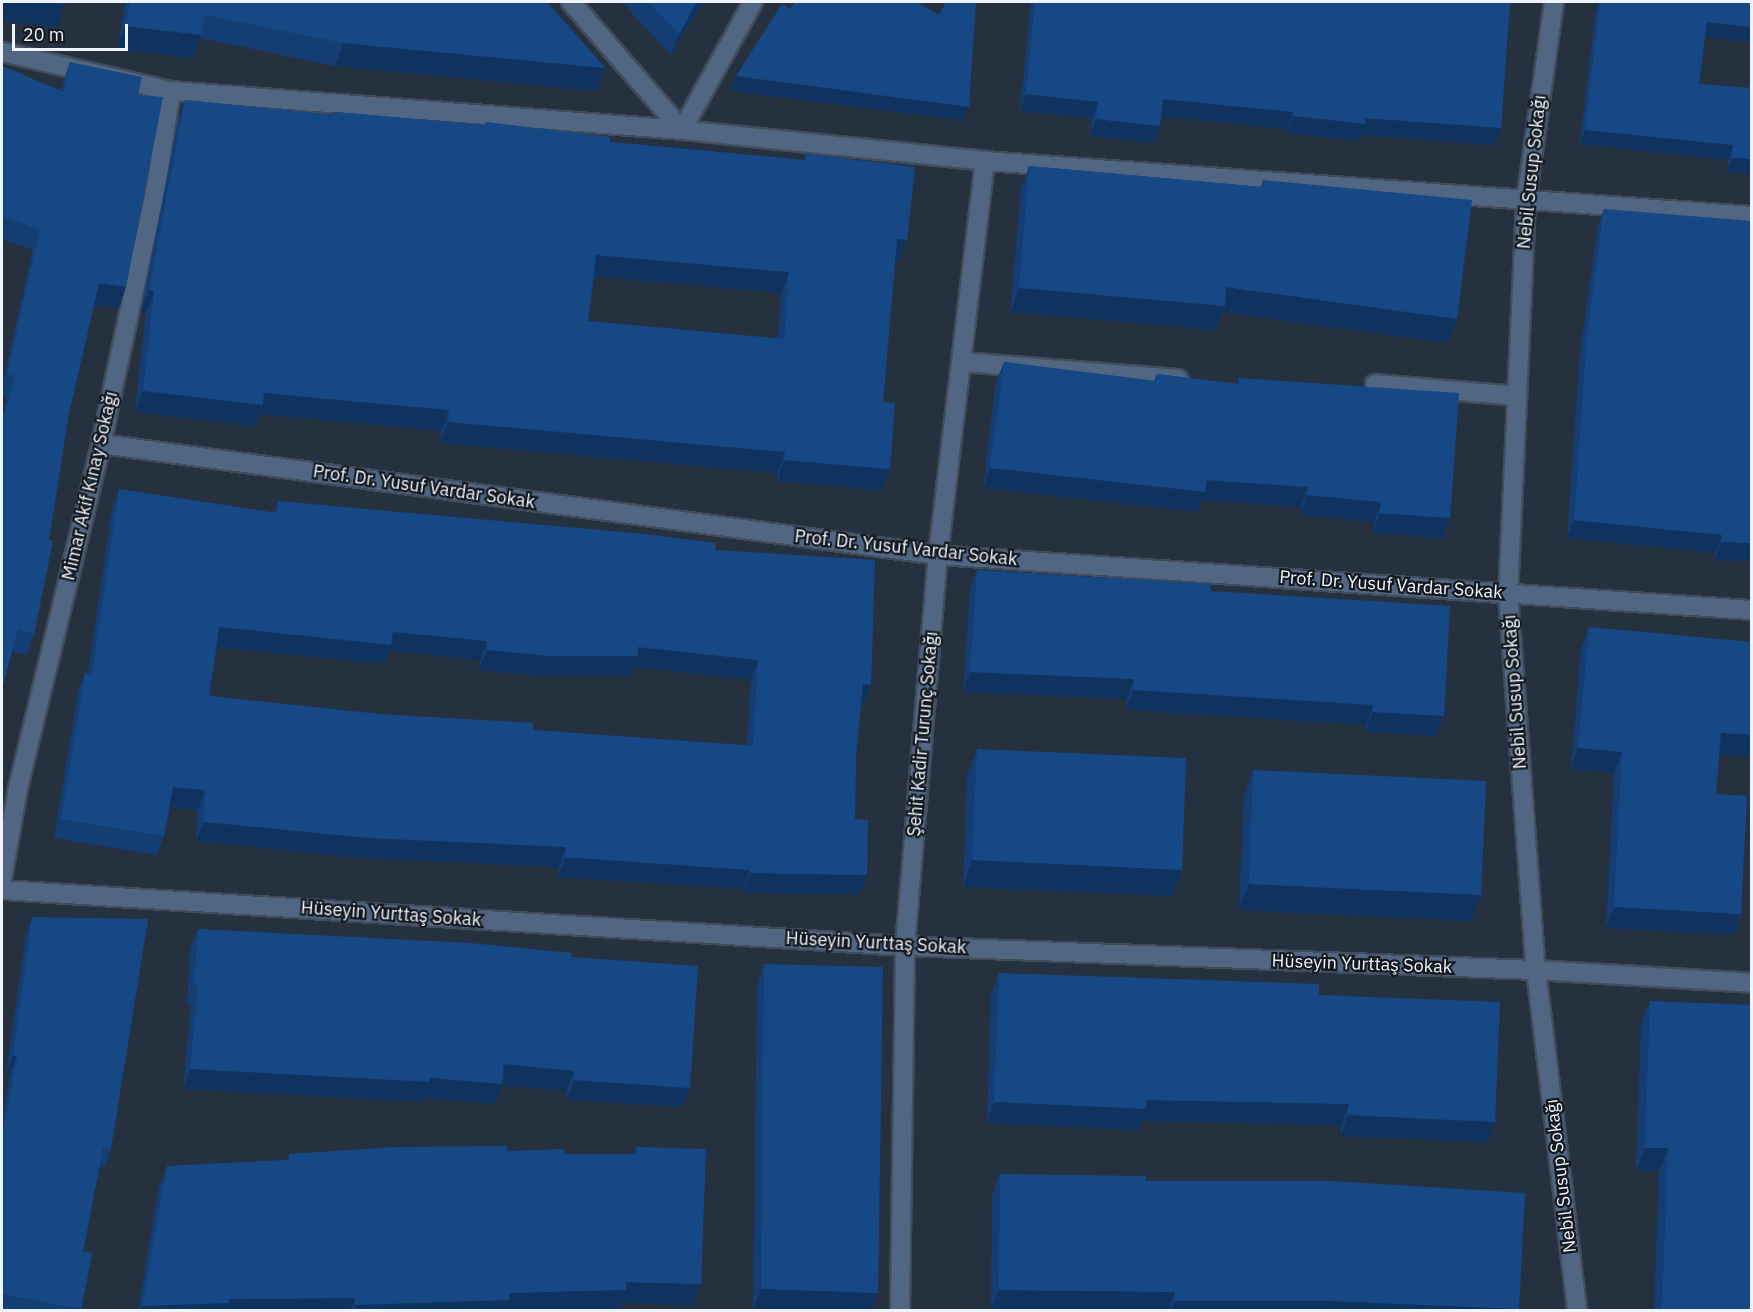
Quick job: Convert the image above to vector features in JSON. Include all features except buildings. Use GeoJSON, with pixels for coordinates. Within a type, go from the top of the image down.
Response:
{"type":"FeatureCollection","features":[{"type":"Feature","properties":{"kind":"street"},"geometry":{"type":"LineString","coordinates":[[571,2],[682,130]]}},
{"type":"Feature","properties":{"kind":"street"},"geometry":{"type":"LineString","coordinates":[[682,130],[753,2]]}},
{"type":"Feature","properties":{"kind":"street","name":"Nebil Susup Sokağı"},"geometry":{"type":"LineString","coordinates":[[1554,2],[1526,201],[1508,593],[1536,970],[1577,1311]]}},
{"type":"Feature","properties":{"kind":"street"},"geometry":{"type":"LineString","coordinates":[[2,52],[171,91],[682,130],[985,161],[1752,216]]}},
{"type":"Feature","properties":{"kind":"street","name":"Mimar Akif Kınay Sokağı"},"geometry":{"type":"LineString","coordinates":[[2,879],[10,788],[101,444],[156,188],[171,91]]}},
{"type":"Feature","properties":{"kind":"street","name":"Şehit Kadir Turunç Sokağı"},"geometry":{"type":"LineString","coordinates":[[900,1311],[904,946],[938,555],[985,161]]}},
{"type":"Feature","properties":{"kind":"street"},"geometry":{"type":"LineString","coordinates":[[962,362],[1195,380]]}},
{"type":"Feature","properties":{"kind":"street"},"geometry":{"type":"LineString","coordinates":[[1375,384],[1517,396]]}},
{"type":"Feature","properties":{"kind":"street","name":"Prof. Dr. Yusuf Vardar Sokak"},"geometry":{"type":"LineString","coordinates":[[101,444],[938,555],[1752,610]]}},
{"type":"Feature","properties":{"kind":"street","name":"Hüseyin Yurttaş Sokak"},"geometry":{"type":"LineString","coordinates":[[2,890],[904,946],[1536,970],[1752,983]]}}]}
